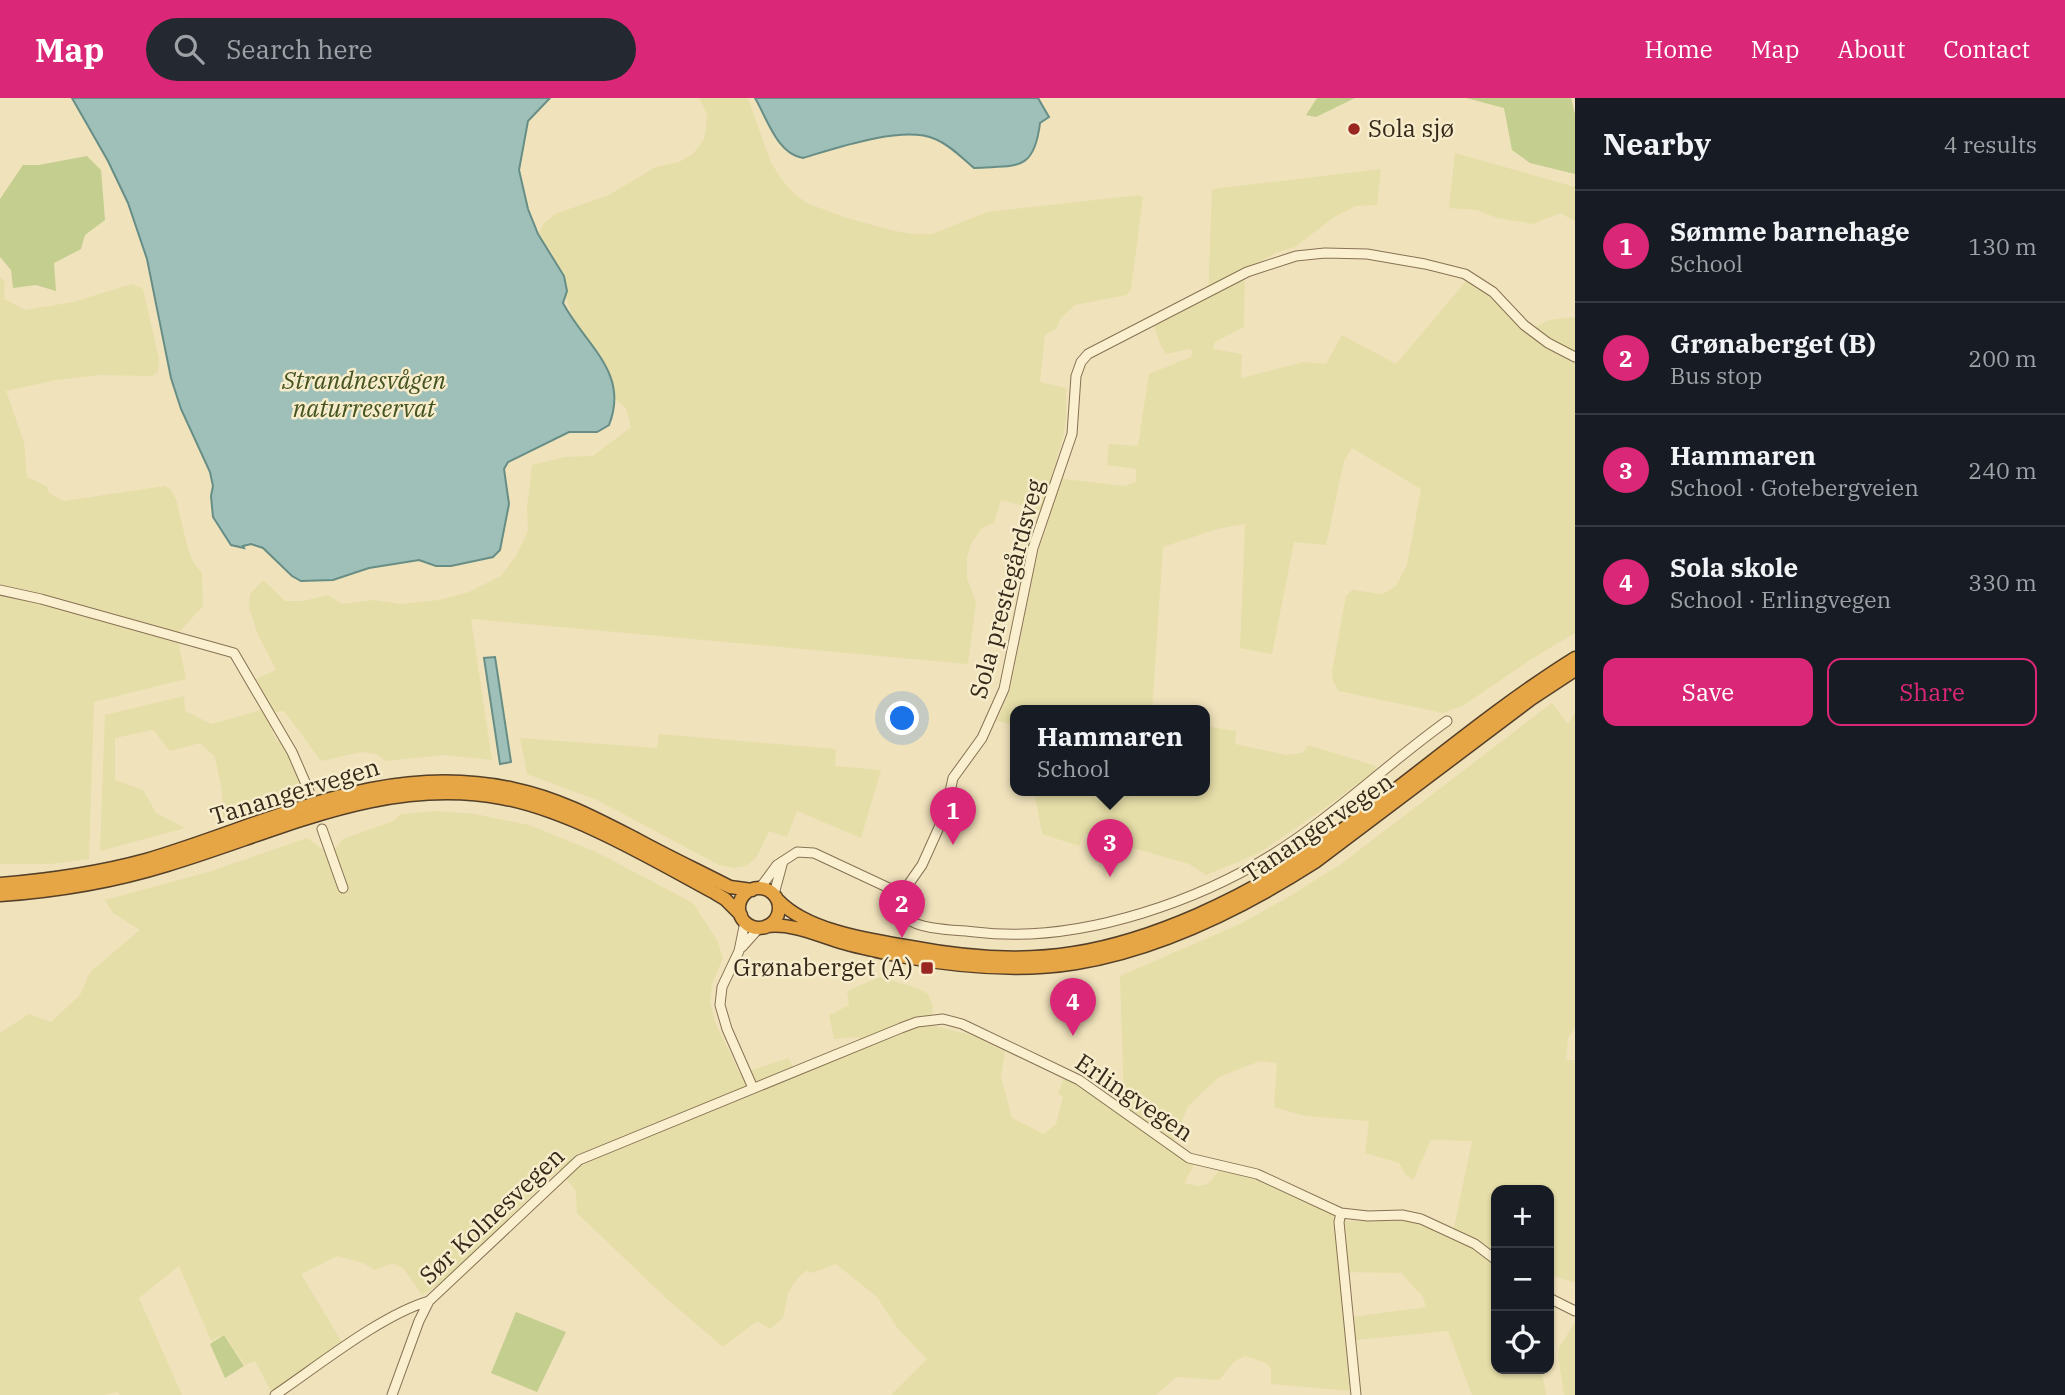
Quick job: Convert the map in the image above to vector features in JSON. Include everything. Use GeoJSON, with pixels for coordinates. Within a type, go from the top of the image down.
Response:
{"type":"FeatureCollection","features":[{"type":"Feature","properties":{"kind":"highway","name":"Tanangervegen"},"geometry":{"type":"LineString","coordinates":[[776,897],[792,913],[820,925],[880,942],[930,950],[1022,957],[1075,953],[1118,943],[1195,915],[1275,875],[1342,830],[1525,690],[1575,658]]}},
{"type":"Feature","properties":{"kind":"highway","name":"Tanangervegen"},"geometry":{"type":"LineString","coordinates":[[763,927],[787,926],[891,954],[991,967],[1077,963],[1143,945],[1211,919],[1280,884],[1315,862],[1531,699],[1575,670]]}},
{"type":"Feature","properties":{"kind":"highway","name":"Tanangervegen"},"geometry":{"type":"LineString","coordinates":[[0,884],[68,877],[121,866],[353,792],[399,783],[443,780],[496,785],[555,801],[730,887],[756,889]]}},
{"type":"Feature","properties":{"kind":"highway","name":"Tanangervegen"},"geometry":{"type":"LineString","coordinates":[[0,895],[65,889],[126,877],[371,800],[411,793],[453,792],[511,800],[564,817],[715,893],[725,899],[743,919]]}},
{"type":"Feature","properties":{"kind":"highway"},"geometry":{"type":"LineString","coordinates":[[756,889],[776,897],[778,916],[763,927],[743,919],[741,900],[756,889]]}},
{"type":"Feature","properties":{"kind":"street","name":"Sola prestegårdsveg"},"geometry":{"type":"LineString","coordinates":[[896,890],[908,885],[922,865],[944,814],[953,778],[982,738],[1004,689],[1033,548],[1072,434],[1076,376],[1081,362],[1088,354],[1247,272],[1296,256],[1325,253],[1367,254],[1433,265],[1465,274],[1493,292],[1524,325],[1548,343],[1575,357]]}},
{"type":"Feature","properties":{"kind":"street"},"geometry":{"type":"LineString","coordinates":[[0,590],[234,653],[292,752],[309,791]]}},
{"type":"Feature","properties":{"kind":"street"},"geometry":{"type":"LineString","coordinates":[[756,889],[783,860],[797,852],[814,853],[886,888],[896,890],[906,917],[912,922],[981,933],[1019,934],[1069,930],[1153,909],[1208,888],[1265,859],[1357,794],[1447,721]]}},
{"type":"Feature","properties":{"kind":"street"},"geometry":{"type":"LineString","coordinates":[[322,830],[343,888]]}},
{"type":"Feature","properties":{"kind":"street"},"geometry":{"type":"LineString","coordinates":[[776,897],[783,860]]}},
{"type":"Feature","properties":{"kind":"street"},"geometry":{"type":"LineString","coordinates":[[743,919],[738,951],[722,987],[720,1005],[727,1029],[752,1088]]}},
{"type":"Feature","properties":{"kind":"street"},"geometry":{"type":"LineString","coordinates":[[738,951],[763,927]]}},
{"type":"Feature","properties":{"kind":"street","name":"Erlingvegen"},"geometry":{"type":"LineString","coordinates":[[752,1088],[917,1022],[943,1019],[1079,1080],[1165,1144],[1189,1158],[1273,1180],[1341,1213],[1411,1216],[1475,1244],[1491,1255]]}},
{"type":"Feature","properties":{"kind":"street","name":"Sør Kolnesvegen"},"geometry":{"type":"LineString","coordinates":[[392,1395],[429,1301],[579,1160],[752,1088]]}},
{"type":"Feature","properties":{"kind":"street"},"geometry":{"type":"LineString","coordinates":[[1341,1213],[1339,1222],[1356,1395]]}},
{"type":"Feature","properties":{"kind":"street"},"geometry":{"type":"LineString","coordinates":[[1554,1300],[1575,1311]]}},
{"type":"Feature","properties":{"kind":"street"},"geometry":{"type":"LineString","coordinates":[[275,1395],[373,1328],[429,1301]]}},
{"type":"Feature","properties":{"kind":"shaded area"},"geometry":{"type":"Polygon","coordinates":[[[699,98],[748,98],[771,163],[798,197],[844,217],[890,230],[932,234],[987,212],[1140,195],[1143,198],[1131,289],[1127,295],[1075,305],[1061,318],[1056,329],[1045,335],[1040,382],[1066,388],[1066,420],[1052,474],[1064,479],[1124,486],[1136,482],[1136,469],[1107,465],[1109,444],[1138,446],[1149,374],[1191,357],[1193,352],[1190,349],[1166,354],[1154,326],[1208,298],[1212,189],[1381,169],[1377,205],[1356,206],[1334,217],[1295,247],[1275,253],[1245,270],[1244,327],[1215,342],[1213,349],[1242,354],[1241,378],[1304,362],[1326,364],[1342,335],[1396,364],[1467,280],[1491,296],[1529,330],[1549,320],[1575,317],[1575,633],[1464,705],[1443,713],[1339,691],[1333,681],[1332,672],[1346,596],[1352,590],[1382,594],[1396,586],[1407,565],[1421,489],[1352,448],[1344,461],[1326,545],[1294,542],[1272,654],[1240,648],[1245,524],[1217,529],[1163,547],[1152,705],[1010,705],[1010,724],[997,721],[1010,689],[1036,559],[1051,513],[1001,500],[994,523],[982,528],[971,544],[967,557],[967,578],[976,603],[968,664],[471,619],[492,760],[444,755],[386,761],[376,754],[362,752],[321,761],[284,711],[275,712],[256,679],[276,670],[258,635],[249,608],[250,594],[263,580],[285,601],[303,601],[328,595],[342,604],[374,600],[401,604],[439,600],[469,592],[501,576],[517,554],[528,531],[527,507],[532,465],[565,457],[593,456],[631,427],[626,408],[615,399],[601,355],[574,323],[553,255],[538,234],[544,223],[555,214],[609,195],[656,167],[679,162],[693,154],[704,139],[707,114],[699,98]]]}},
{"type":"Feature","properties":{"kind":"shaded area"},"geometry":{"type":"Polygon","coordinates":[[[1455,153],[1575,187],[1575,221],[1560,213],[1533,224],[1497,218],[1477,210],[1449,208],[1455,153]]]}},
{"type":"Feature","properties":{"kind":"shaded area"},"geometry":{"type":"Polygon","coordinates":[[[0,277],[5,282],[4,299],[25,310],[73,302],[132,284],[143,289],[159,359],[158,372],[152,376],[99,375],[56,380],[6,391],[24,442],[27,477],[46,486],[49,493],[64,501],[165,486],[176,499],[188,549],[193,562],[202,573],[203,606],[179,632],[186,679],[94,702],[89,859],[50,864],[0,864],[0,277]]]}},
{"type":"Feature","properties":{"kind":"shaded area"},"geometry":{"type":"Polygon","coordinates":[[[184,696],[185,711],[211,724],[261,710],[274,725],[271,729],[277,741],[282,740],[308,783],[299,794],[223,818],[222,792],[215,757],[200,743],[170,751],[153,730],[115,738],[115,780],[143,790],[156,813],[185,828],[100,851],[105,715],[184,696]]]}},
{"type":"Feature","properties":{"kind":"shaded area"},"geometry":{"type":"Polygon","coordinates":[[[1552,703],[1568,724],[1575,712],[1575,1028],[1568,1038],[1566,1060],[1575,1060],[1575,1283],[1554,1276],[1554,1185],[1491,1185],[1491,1374],[1540,1374],[1546,1395],[1472,1395],[1448,1331],[1345,1341],[1351,1391],[1271,1384],[1271,1369],[1266,1363],[1245,1356],[1235,1361],[1219,1380],[1176,1377],[1156,1395],[891,1395],[927,1359],[898,1329],[877,1297],[836,1264],[812,1273],[807,1270],[797,1279],[788,1293],[783,1318],[770,1329],[757,1321],[723,1347],[666,1298],[577,1213],[576,1191],[559,1169],[440,1284],[422,1295],[404,1269],[393,1263],[374,1270],[363,1263],[337,1256],[301,1274],[343,1344],[272,1393],[255,1361],[245,1365],[224,1334],[211,1341],[179,1266],[139,1298],[182,1395],[120,1395],[118,1392],[105,1395],[0,1395],[0,1033],[29,1014],[51,1022],[80,995],[90,972],[140,930],[113,913],[105,900],[208,872],[307,838],[326,852],[335,849],[343,839],[393,821],[401,814],[436,811],[475,814],[529,825],[596,852],[693,903],[717,940],[723,958],[712,984],[710,1002],[715,1022],[740,1074],[788,1058],[798,1075],[861,1050],[859,1037],[834,1039],[829,1015],[849,1005],[847,991],[880,977],[928,994],[933,1007],[931,1025],[972,1035],[1005,1052],[1001,1076],[1012,1118],[1044,1134],[1056,1124],[1063,1097],[1058,1093],[1064,1078],[1119,1113],[1124,1103],[1120,976],[1242,923],[1341,864],[1552,703]],[[1260,1061],[1219,1077],[1188,1106],[1170,1151],[1194,1165],[1184,1183],[1198,1186],[1208,1184],[1219,1171],[1238,1174],[1256,1179],[1347,1221],[1406,1221],[1420,1224],[1450,1238],[1472,1141],[1431,1140],[1413,1180],[1405,1174],[1399,1163],[1365,1153],[1369,1121],[1305,1116],[1274,1107],[1277,1063],[1260,1061]],[[1341,1272],[1345,1318],[1426,1307],[1423,1297],[1401,1273],[1341,1272]]]}},
{"type":"Feature","properties":{"kind":"shaded area"},"geometry":{"type":"Polygon","coordinates":[[[1210,727],[1236,731],[1235,744],[1287,755],[1302,753],[1308,745],[1376,766],[1374,772],[1259,853],[1206,875],[1189,864],[1084,834],[1079,846],[1042,834],[1035,796],[1210,796],[1210,727]]]}},
{"type":"Feature","properties":{"kind":"shaded area"},"geometry":{"type":"Polygon","coordinates":[[[659,734],[836,749],[835,766],[881,770],[861,838],[797,811],[787,837],[769,831],[756,858],[746,866],[734,868],[719,865],[597,800],[527,774],[520,738],[657,748],[659,734]]]}},
{"type":"Feature","properties":{"kind":"shaded area"},"geometry":{"type":"Polygon","coordinates":[[[1575,1322],[1575,1395],[1564,1395],[1559,1348],[1575,1322]]]}},
{"type":"Feature","properties":{"kind":"green space"},"geometry":{"type":"Polygon","coordinates":[[[1317,98],[1355,98],[1316,117],[1306,115],[1317,98]]]}},
{"type":"Feature","properties":{"kind":"green space"},"geometry":{"type":"Polygon","coordinates":[[[1466,98],[1571,98],[1575,114],[1575,174],[1530,163],[1512,150],[1504,108],[1466,98]]]}},
{"type":"Feature","properties":{"kind":"green space"},"geometry":{"type":"Polygon","coordinates":[[[87,156],[101,170],[105,220],[85,235],[81,249],[54,263],[56,291],[36,285],[13,288],[11,270],[0,257],[0,199],[23,165],[39,165],[87,156]]]}},
{"type":"Feature","properties":{"kind":"green space"},"geometry":{"type":"Polygon","coordinates":[[[516,1312],[566,1332],[537,1392],[491,1373],[516,1312]]]}},
{"type":"Feature","properties":{"kind":"green space"},"geometry":{"type":"Polygon","coordinates":[[[224,1335],[244,1366],[225,1378],[210,1344],[224,1335]]]}},
{"type":"Feature","properties":{"kind":"water","name":"Strandnesvågen naturreservat"},"geometry":{"type":"Polygon","coordinates":[[[72,98],[550,98],[528,121],[519,170],[528,209],[538,234],[564,276],[567,291],[563,303],[609,374],[614,389],[614,406],[609,425],[597,432],[569,432],[508,462],[504,469],[509,504],[500,550],[493,557],[451,566],[436,566],[419,560],[369,568],[333,580],[301,581],[292,576],[263,548],[251,544],[243,546],[244,548],[231,545],[213,517],[210,472],[181,409],[171,378],[147,259],[128,203],[108,161],[72,98]]]}},
{"type":"Feature","properties":{"kind":"water"},"geometry":{"type":"Polygon","coordinates":[[[755,98],[1038,98],[1049,117],[1040,123],[1033,151],[1028,158],[1012,166],[974,168],[940,142],[921,135],[888,136],[803,158],[786,150],[780,143],[755,98]]]}},
{"type":"Feature","properties":{"kind":"water"},"geometry":{"type":"Polygon","coordinates":[[[495,657],[511,762],[500,764],[484,658],[495,657]]]}},
{"type":"Feature","properties":{"kind":"place","name":"Sola sjø"},"geometry":{"type":"Point","coordinates":[1354,129]}},
{"type":"Feature","properties":{"kind":"place","name":"Sømme barnehage"},"geometry":{"type":"Point","coordinates":[953,845]}},
{"type":"Feature","properties":{"kind":"place","name":"Hammaren"},"geometry":{"type":"Point","coordinates":[1110,877]}},
{"type":"Feature","properties":{"kind":"place","name":"Grønaberget (B)"},"geometry":{"type":"Point","coordinates":[902,938]}},
{"type":"Feature","properties":{"kind":"place","name":"Grønaberget (A)"},"geometry":{"type":"Point","coordinates":[927,968]}},
{"type":"Feature","properties":{"kind":"place","name":"Sola skole"},"geometry":{"type":"Point","coordinates":[1073,1036]}}]}
